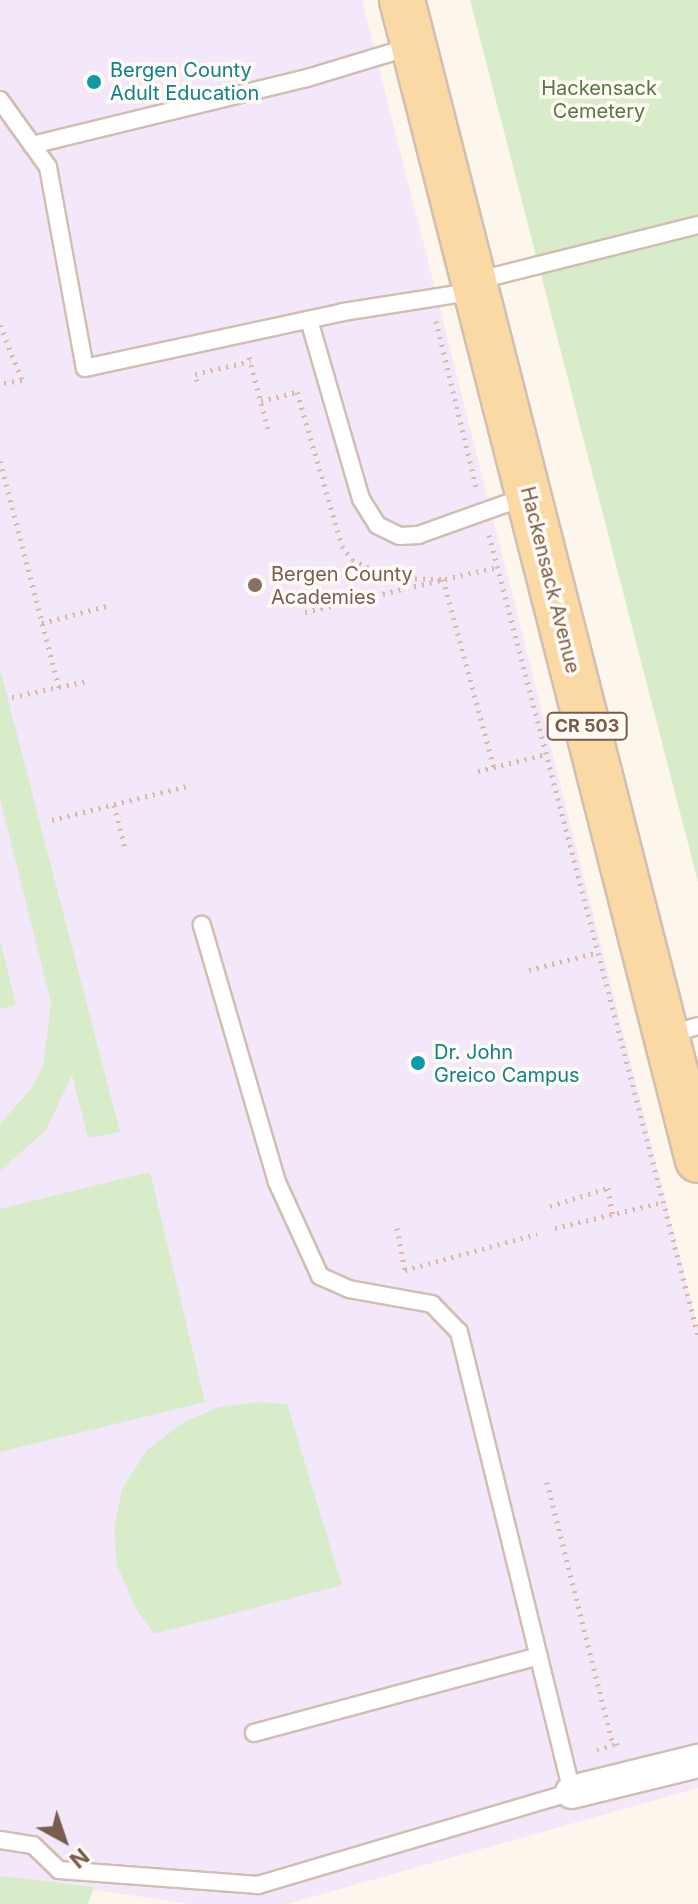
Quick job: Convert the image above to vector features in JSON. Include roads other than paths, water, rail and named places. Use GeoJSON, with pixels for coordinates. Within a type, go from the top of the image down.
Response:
{"type":"FeatureCollection","features":[{"type":"Feature","properties":{"kind":"main road","name":"Hackensack Avenue"},"geometry":{"type":"LineString","coordinates":[[402,0],[528,496],[682,1031],[698,1160]]}},
{"type":"Feature","properties":{"kind":"street"},"geometry":{"type":"LineString","coordinates":[[572,1792],[698,1761]]}},
{"type":"Feature","properties":{"kind":"lane"},"geometry":{"type":"LineString","coordinates":[[32,145],[307,78],[414,45]]}},
{"type":"Feature","properties":{"kind":"lane"},"geometry":{"type":"LineString","coordinates":[[0,100],[48,167],[85,368],[343,312],[434,298],[698,225]]}},
{"type":"Feature","properties":{"kind":"lane"},"geometry":{"type":"LineString","coordinates":[[309,320],[361,499],[377,525],[400,536],[418,535],[528,496]]}},
{"type":"Feature","properties":{"kind":"lane"},"geometry":{"type":"LineString","coordinates":[[0,1840],[33,1845],[59,1870],[258,1885],[572,1792],[459,1332],[432,1304],[349,1289],[320,1276],[277,1182],[202,925]]}},
{"type":"Feature","properties":{"kind":"lane"},"geometry":{"type":"LineString","coordinates":[[254,1733],[539,1656]]}},
{"type":"Feature","properties":{"kind":"place","name":"Bergen County Adult Education"},"geometry":{"type":"Point","coordinates":[94,82]}},
{"type":"Feature","properties":{"kind":"place","name":"Bergen County Academies"},"geometry":{"type":"Point","coordinates":[255,585]}},
{"type":"Feature","properties":{"kind":"place","name":"Dr. John Greico Campus"},"geometry":{"type":"Point","coordinates":[418,1063]}},
{"type":"Feature","properties":{"kind":"park label","name":"Hackensack Cemetery"},"geometry":{"type":"Point","coordinates":[599,100]}}]}
